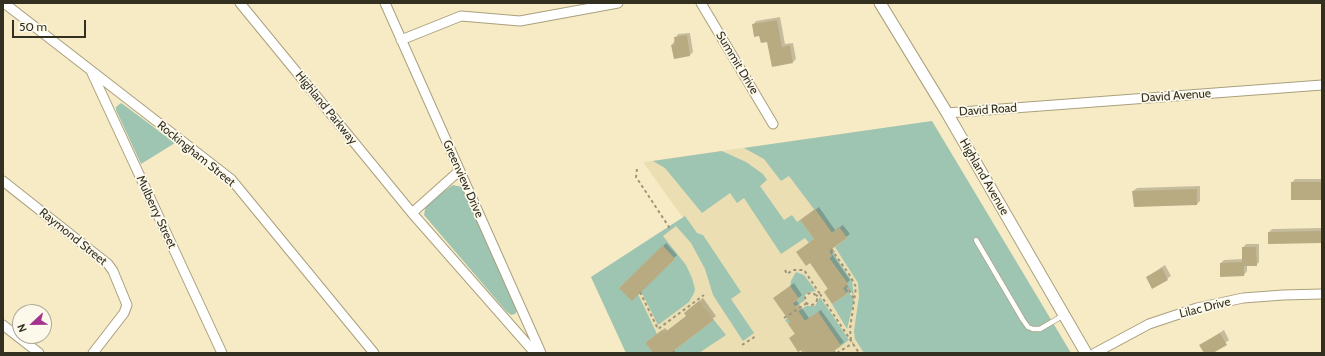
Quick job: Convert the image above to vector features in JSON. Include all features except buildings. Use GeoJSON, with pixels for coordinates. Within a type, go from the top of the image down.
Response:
{"type":"FeatureCollection","features":[{"type":"Feature","properties":{"kind":"street","name":"Rockingham Street"},"geometry":{"type":"LineString","coordinates":[[4,3],[91,72],[231,179],[374,353]]}},
{"type":"Feature","properties":{"kind":"street","name":"Highland Parkway"},"geometry":{"type":"LineString","coordinates":[[240,3],[412,213],[535,353]]}},
{"type":"Feature","properties":{"kind":"street"},"geometry":{"type":"LineString","coordinates":[[401,40],[461,16],[526,20],[618,3]]}},
{"type":"Feature","properties":{"kind":"street","name":"Summit Drive"},"geometry":{"type":"LineString","coordinates":[[701,3],[773,124]]}},
{"type":"Feature","properties":{"kind":"street","name":"Highland Avenue"},"geometry":{"type":"LineString","coordinates":[[880,3],[947,113],[1086,353]]}},
{"type":"Feature","properties":{"kind":"street","name":"Greenview Drive"},"geometry":{"type":"LineString","coordinates":[[385,4],[540,353]]}},
{"type":"Feature","properties":{"kind":"street","name":"Mulberry Street"},"geometry":{"type":"LineString","coordinates":[[91,72],[222,353]]}},
{"type":"Feature","properties":{"kind":"street","name":"David Avenue"},"geometry":{"type":"LineString","coordinates":[[1030,107],[1322,85]]}},
{"type":"Feature","properties":{"kind":"street","name":"David Road"},"geometry":{"type":"LineString","coordinates":[[947,113],[1030,107]]}},
{"type":"Feature","properties":{"kind":"street"},"geometry":{"type":"LineString","coordinates":[[412,213],[459,171]]}},
{"type":"Feature","properties":{"kind":"street","name":"Raymond Street"},"geometry":{"type":"LineString","coordinates":[[3,181],[108,264],[113,271],[127,305],[124,313],[93,353]]}},
{"type":"Feature","properties":{"kind":"street","name":"Lilac Drive"},"geometry":{"type":"LineString","coordinates":[[1095,353],[1149,324],[1197,308],[1243,298],[1322,294]]}},
{"type":"Feature","properties":{"kind":"street"},"geometry":{"type":"LineString","coordinates":[[3,325],[39,353]]}},
{"type":"Feature","properties":{"kind":"lane"},"geometry":{"type":"LineString","coordinates":[[976,240],[1022,320],[1028,327],[1040,329],[1064,315]]}},
{"type":"Feature","properties":{"kind":"path"},"geometry":{"type":"LineString","coordinates":[[637,169],[636,178],[671,230]]}},
{"type":"Feature","properties":{"kind":"path"},"geometry":{"type":"LineString","coordinates":[[832,249],[856,287],[855,300],[850,322],[852,342]]}},
{"type":"Feature","properties":{"kind":"path"},"geometry":{"type":"LineString","coordinates":[[785,270],[787,274],[793,270],[804,270],[859,353]]}},
{"type":"Feature","properties":{"kind":"path"},"geometry":{"type":"LineString","coordinates":[[846,285],[855,300]]}},
{"type":"Feature","properties":{"kind":"path"},"geometry":{"type":"LineString","coordinates":[[640,292],[658,329],[704,295]]}},
{"type":"Feature","properties":{"kind":"path"},"geometry":{"type":"LineString","coordinates":[[807,303],[806,298],[808,295],[814,294],[816,296],[820,294]]}},
{"type":"Feature","properties":{"kind":"path"},"geometry":{"type":"LineString","coordinates":[[807,303],[812,305],[816,304],[816,296]]}},
{"type":"Feature","properties":{"kind":"path"},"geometry":{"type":"LineString","coordinates":[[784,318],[807,303]]}},
{"type":"Feature","properties":{"kind":"path"},"geometry":{"type":"LineString","coordinates":[[742,345],[756,336]]}},
{"type":"Feature","properties":{"kind":"path"},"geometry":{"type":"LineString","coordinates":[[836,352],[852,342]]}},
{"type":"Feature","properties":{"kind":"shaded area"},"geometry":{"type":"Polygon","coordinates":[[[932,121],[1071,353],[626,353],[591,277],[683,218],[643,162],[932,121]]]}},
{"type":"Feature","properties":{"kind":"green space"},"geometry":{"type":"Polygon","coordinates":[[[121,103],[175,143],[141,164],[116,110],[116,107],[121,103]]]}},
{"type":"Feature","properties":{"kind":"green space"},"geometry":{"type":"Polygon","coordinates":[[[932,121],[1071,353],[864,353],[855,339],[854,331],[859,296],[858,283],[835,247],[847,238],[839,228],[832,233],[789,176],[781,181],[764,159],[744,148],[932,121]]]}},
{"type":"Feature","properties":{"kind":"green space"},"geometry":{"type":"Polygon","coordinates":[[[722,151],[746,162],[763,174],[767,180],[760,186],[784,220],[792,215],[797,222],[800,220],[814,239],[809,243],[805,238],[781,254],[744,198],[737,203],[730,193],[702,213],[665,168],[653,161],[722,151]]]}},
{"type":"Feature","properties":{"kind":"green space"},"geometry":{"type":"Polygon","coordinates":[[[453,185],[462,187],[517,311],[515,314],[511,315],[506,311],[424,215],[426,204],[453,185]]]}},
{"type":"Feature","properties":{"kind":"green space"},"geometry":{"type":"Polygon","coordinates":[[[685,216],[697,233],[703,235],[741,292],[731,299],[754,333],[743,341],[713,295],[705,269],[691,243],[676,226],[663,236],[686,265],[692,278],[695,289],[694,293],[689,302],[658,325],[640,292],[675,259],[663,246],[619,288],[638,294],[657,334],[645,343],[653,353],[626,353],[591,277],[685,216]]]}},
{"type":"Feature","properties":{"kind":"green space"},"geometry":{"type":"Polygon","coordinates":[[[831,250],[852,281],[854,296],[846,285],[848,284],[829,258],[832,256],[829,251],[831,250]]]}},
{"type":"Feature","properties":{"kind":"green space"},"geometry":{"type":"Polygon","coordinates":[[[796,272],[804,275],[816,291],[809,292],[805,295],[804,301],[794,307],[792,304],[799,299],[790,286],[796,272]]]}},
{"type":"Feature","properties":{"kind":"green space"},"geometry":{"type":"Polygon","coordinates":[[[845,286],[854,300],[847,329],[832,304],[847,294],[842,288],[845,286]]]}},
{"type":"Feature","properties":{"kind":"green space"},"geometry":{"type":"Polygon","coordinates":[[[820,297],[849,340],[841,346],[818,312],[805,321],[801,315],[788,324],[785,320],[806,306],[815,306],[820,297]]]}},
{"type":"Feature","properties":{"kind":"green space"},"geometry":{"type":"Polygon","coordinates":[[[714,320],[726,335],[699,353],[671,353],[714,320]]]}}]}
